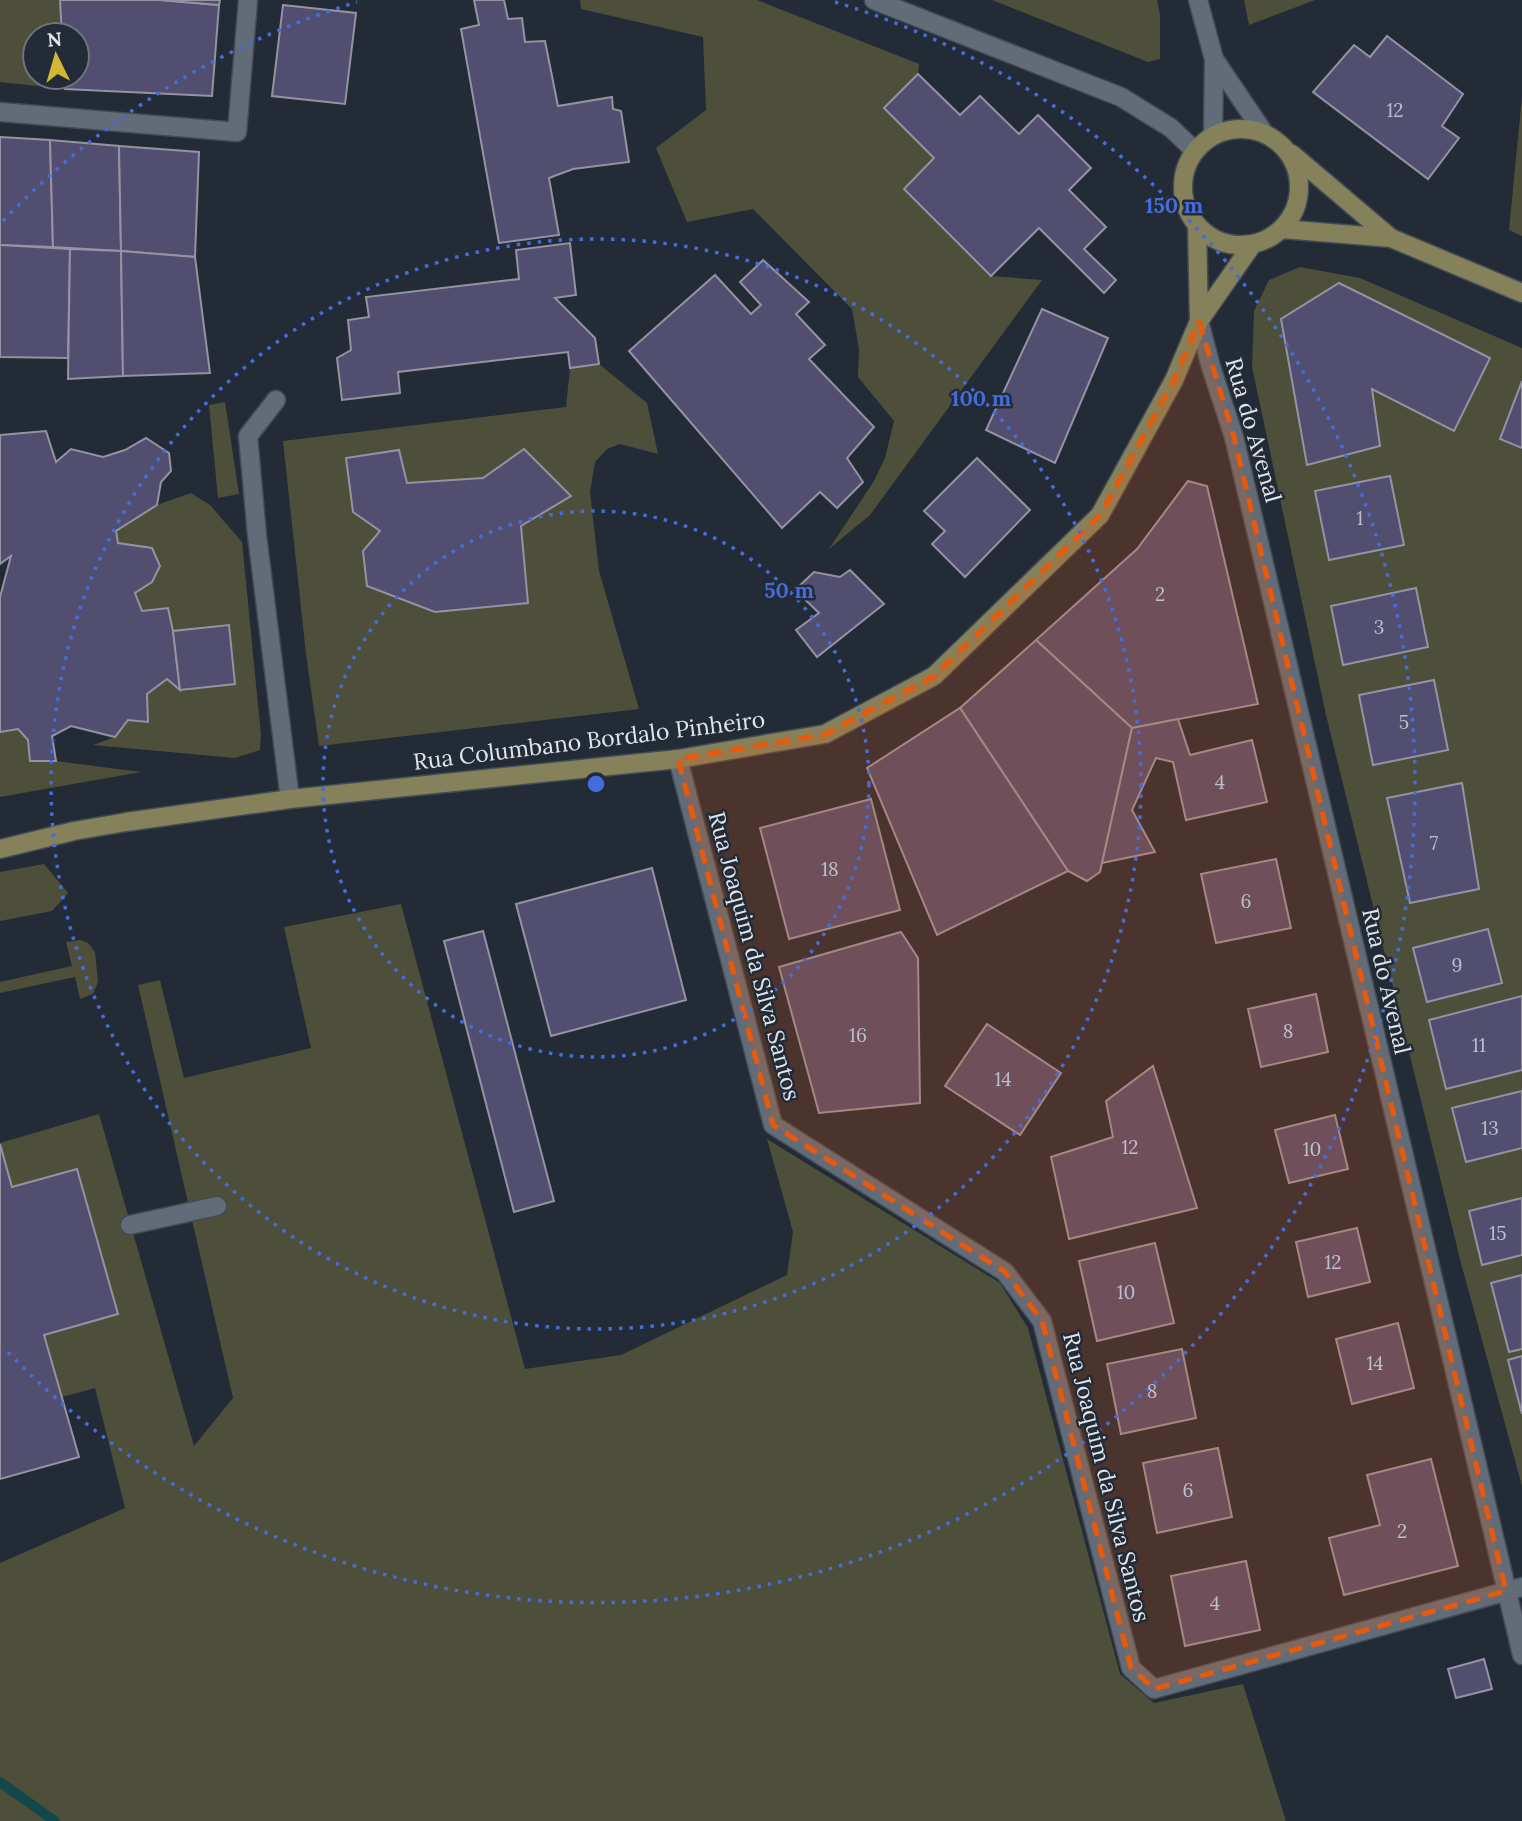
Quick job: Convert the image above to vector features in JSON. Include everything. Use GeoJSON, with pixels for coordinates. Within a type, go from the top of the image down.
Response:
{"type":"FeatureCollection","features":[{"type":"Feature","properties":{"kind":"main road"},"geometry":{"type":"LineString","coordinates":[[1287,149],[1296,164],[1300,190],[1293,215],[1282,229],[1268,239],[1252,245],[1231,245],[1213,238],[1197,225],[1186,208],[1182,188],[1185,168],[1195,151],[1213,135],[1238,128],[1251,129],[1276,139],[1391,238],[1522,293]]}},
{"type":"Feature","properties":{"kind":"main road","name":"Rua do Avenal"},"geometry":{"type":"LineString","coordinates":[[1197,225],[1199,321]]}},
{"type":"Feature","properties":{"kind":"main road"},"geometry":{"type":"LineString","coordinates":[[1282,229],[1391,238]]}},
{"type":"Feature","properties":{"kind":"main road"},"geometry":{"type":"LineString","coordinates":[[1199,321],[1252,245]]}},
{"type":"Feature","properties":{"kind":"main road","name":"Rua Columbano Bordalo Pinheiro"},"geometry":{"type":"LineString","coordinates":[[0,849],[126,822],[290,799],[678,759],[825,734],[934,676],[1100,514],[1174,380],[1199,321]]}},
{"type":"Feature","properties":{"kind":"street"},"geometry":{"type":"LineString","coordinates":[[0,113],[237,132],[248,0]]}},
{"type":"Feature","properties":{"kind":"street"},"geometry":{"type":"LineString","coordinates":[[874,0],[1121,97],[1171,128],[1195,151]]}},
{"type":"Feature","properties":{"kind":"street"},"geometry":{"type":"LineString","coordinates":[[1198,0],[1214,59],[1213,135]]}},
{"type":"Feature","properties":{"kind":"street"},"geometry":{"type":"LineString","coordinates":[[1214,59],[1264,133]]}},
{"type":"Feature","properties":{"kind":"street","name":"Rua do Avenal"},"geometry":{"type":"LineString","coordinates":[[1199,321],[1234,437],[1514,1589],[1522,1655]]}},
{"type":"Feature","properties":{"kind":"street"},"geometry":{"type":"LineString","coordinates":[[275,400],[248,436],[257,536],[290,799]]}},
{"type":"Feature","properties":{"kind":"street","name":"Rua Joaquim da Silva Santos"},"geometry":{"type":"LineString","coordinates":[[678,759],[773,1125],[1005,1272],[1042,1321],[1131,1668],[1154,1689],[1514,1589]]}},
{"type":"Feature","properties":{"kind":"street"},"geometry":{"type":"LineString","coordinates":[[131,1225],[217,1206]]}},
{"type":"Feature","properties":{"kind":"highlighted area"},"geometry":{"type":"Polygon","coordinates":[[[1199,321],[1234,437],[1506,1591],[1154,1689],[1131,1668],[1042,1321],[1005,1272],[773,1125],[678,759],[825,734],[934,676],[1100,515],[1174,380],[1199,321]]]}},
{"type":"Feature","properties":{"kind":"green space"},"geometry":{"type":"Polygon","coordinates":[[[0,0],[60,0],[61,21],[21,21],[21,84],[0,82],[0,0]]]}},
{"type":"Feature","properties":{"kind":"green space"},"geometry":{"type":"Polygon","coordinates":[[[580,0],[757,0],[919,64],[918,74],[884,108],[934,158],[904,189],[991,276],[1042,280],[870,515],[829,549],[874,481],[885,458],[894,421],[858,377],[859,349],[852,309],[753,209],[687,222],[656,148],[706,110],[703,37],[581,9],[580,0]]]}},
{"type":"Feature","properties":{"kind":"green space"},"geometry":{"type":"Polygon","coordinates":[[[992,0],[1157,0],[1160,15],[1160,59],[1148,62],[992,0]]]}},
{"type":"Feature","properties":{"kind":"green space"},"geometry":{"type":"Polygon","coordinates":[[[1244,0],[1315,0],[1249,25],[1244,0]]]}},
{"type":"Feature","properties":{"kind":"green space"},"geometry":{"type":"Polygon","coordinates":[[[1522,96],[1522,236],[1509,230],[1522,96]]]}},
{"type":"Feature","properties":{"kind":"green space"},"geometry":{"type":"Polygon","coordinates":[[[1300,267],[1360,278],[1522,348],[1522,381],[1500,439],[1522,448],[1522,996],[1429,1020],[1522,1070],[1522,1091],[1452,1108],[1522,1148],[1522,1198],[1469,1212],[1482,1265],[1522,1255],[1522,1275],[1491,1283],[1509,1352],[1522,1349],[1522,1356],[1508,1360],[1522,1414],[1522,1486],[1462,1267],[1326,715],[1252,367],[1254,311],[1269,280],[1300,267]],[[1339,283],[1307,465],[1380,446],[1372,389],[1454,430],[1339,283]],[[1390,476],[1315,492],[1329,560],[1404,545],[1390,476]],[[1416,588],[1331,606],[1343,664],[1428,647],[1416,588]],[[1434,680],[1374,764],[1448,749],[1434,680]],[[1462,783],[1410,903],[1479,889],[1462,783]],[[1488,929],[1413,948],[1427,1001],[1501,983],[1488,929]]]}},
{"type":"Feature","properties":{"kind":"green space"},"geometry":{"type":"Polygon","coordinates":[[[599,364],[647,403],[658,454],[620,444],[607,449],[595,462],[590,492],[599,571],[639,709],[319,746],[306,654],[283,441],[566,407],[570,368],[599,364]]]}},
{"type":"Feature","properties":{"kind":"green space"},"geometry":{"type":"Polygon","coordinates":[[[225,402],[239,494],[218,498],[209,405],[225,402]]]}},
{"type":"Feature","properties":{"kind":"green space"},"geometry":{"type":"Polygon","coordinates":[[[191,493],[210,505],[242,542],[261,735],[260,750],[235,758],[93,745],[115,737],[128,720],[148,722],[147,694],[167,679],[180,690],[235,683],[229,626],[173,631],[168,608],[142,611],[135,593],[152,582],[159,566],[152,548],[118,543],[116,531],[157,505],[191,493]]]}},
{"type":"Feature","properties":{"kind":"green space"},"geometry":{"type":"Polygon","coordinates":[[[18,729],[28,740],[30,761],[56,761],[141,772],[0,797],[0,732],[18,729]]]}},
{"type":"Feature","properties":{"kind":"green space"},"geometry":{"type":"Polygon","coordinates":[[[44,864],[68,893],[52,911],[0,921],[0,872],[44,864]]]}},
{"type":"Feature","properties":{"kind":"green space"},"geometry":{"type":"Polygon","coordinates":[[[401,904],[525,1369],[621,1355],[787,1275],[793,1232],[767,1139],[1000,1283],[1028,1328],[1120,1674],[1154,1703],[1243,1684],[1286,1821],[0,1821],[0,1563],[125,1508],[95,1388],[62,1397],[44,1335],[118,1313],[77,1169],[12,1187],[0,1143],[99,1114],[194,1446],[233,1398],[138,985],[160,980],[184,1078],[311,1048],[284,927],[401,904]]]}},
{"type":"Feature","properties":{"kind":"green space"},"geometry":{"type":"Polygon","coordinates":[[[80,940],[88,943],[95,952],[98,982],[93,994],[80,999],[75,977],[0,993],[0,982],[72,966],[66,942],[80,940]]]}},
{"type":"Feature","properties":{"kind":"building"},"geometry":{"type":"Polygon","coordinates":[[[60,0],[160,0],[219,5],[212,96],[91,90],[91,21],[61,21],[60,0]]]}},
{"type":"Feature","properties":{"kind":"building"},"geometry":{"type":"Polygon","coordinates":[[[160,0],[220,0],[219,5],[160,0]]]}},
{"type":"Feature","properties":{"kind":"building"},"geometry":{"type":"Polygon","coordinates":[[[474,0],[504,0],[508,19],[522,18],[525,42],[545,41],[558,106],[612,97],[613,109],[621,111],[629,162],[573,169],[549,178],[559,235],[499,243],[461,29],[479,25],[474,0]]]}},
{"type":"Feature","properties":{"kind":"building"},"geometry":{"type":"Polygon","coordinates":[[[283,5],[356,13],[345,104],[272,96],[283,5]]]}},
{"type":"Feature","properties":{"kind":"building"},"geometry":{"type":"Polygon","coordinates":[[[1387,36],[1463,94],[1442,126],[1459,138],[1428,179],[1313,92],[1354,45],[1370,57],[1387,36]]]}},
{"type":"Feature","properties":{"kind":"building"},"geometry":{"type":"Polygon","coordinates":[[[918,74],[960,115],[980,96],[1019,134],[1038,115],[1091,168],[1069,190],[1106,227],[1084,249],[1116,280],[1104,293],[1039,228],[991,276],[904,189],[934,158],[884,108],[918,74]]]}},
{"type":"Feature","properties":{"kind":"building"},"geometry":{"type":"Polygon","coordinates":[[[0,137],[50,140],[53,247],[0,245],[0,137]]]}},
{"type":"Feature","properties":{"kind":"building"},"geometry":{"type":"Polygon","coordinates":[[[50,140],[119,146],[121,251],[53,247],[50,140]]]}},
{"type":"Feature","properties":{"kind":"building"},"geometry":{"type":"Polygon","coordinates":[[[119,146],[199,152],[195,257],[121,251],[119,146]]]}},
{"type":"Feature","properties":{"kind":"building"},"geometry":{"type":"Polygon","coordinates":[[[570,243],[576,295],[555,298],[595,338],[599,364],[570,368],[568,352],[398,372],[400,393],[342,400],[337,358],[351,350],[348,320],[369,317],[366,297],[519,279],[516,250],[570,243]]]}},
{"type":"Feature","properties":{"kind":"building"},"geometry":{"type":"Polygon","coordinates":[[[0,245],[70,249],[68,358],[0,357],[0,245]]]}},
{"type":"Feature","properties":{"kind":"building"},"geometry":{"type":"Polygon","coordinates":[[[70,249],[121,251],[123,376],[68,379],[70,249]]]}},
{"type":"Feature","properties":{"kind":"building"},"geometry":{"type":"Polygon","coordinates":[[[121,251],[195,257],[210,373],[123,376],[121,251]]]}},
{"type":"Feature","properties":{"kind":"building"},"geometry":{"type":"Polygon","coordinates":[[[763,260],[809,302],[796,314],[825,345],[809,359],[874,427],[847,458],[863,482],[837,508],[820,492],[782,528],[629,351],[715,275],[751,314],[761,305],[740,282],[763,260]]]}},
{"type":"Feature","properties":{"kind":"building"},"geometry":{"type":"Polygon","coordinates":[[[1339,283],[1490,358],[1454,431],[1372,389],[1380,446],[1307,465],[1281,319],[1339,283]]]}},
{"type":"Feature","properties":{"kind":"building"},"geometry":{"type":"Polygon","coordinates":[[[1042,309],[1108,338],[1055,463],[986,430],[1042,309]]]}},
{"type":"Feature","properties":{"kind":"building"},"geometry":{"type":"Polygon","coordinates":[[[1522,381],[1522,448],[1500,439],[1522,381]]]}},
{"type":"Feature","properties":{"kind":"building"},"geometry":{"type":"Polygon","coordinates":[[[46,431],[56,462],[71,449],[103,457],[125,450],[146,438],[169,453],[171,471],[161,482],[157,505],[116,531],[118,543],[152,548],[160,566],[152,582],[135,593],[142,611],[168,608],[180,690],[167,679],[147,694],[148,722],[128,720],[115,737],[71,726],[52,736],[56,761],[30,761],[28,740],[18,729],[0,732],[0,597],[11,556],[0,564],[0,435],[46,431]]]}},
{"type":"Feature","properties":{"kind":"building"},"geometry":{"type":"Polygon","coordinates":[[[524,449],[571,496],[521,526],[528,603],[435,612],[367,586],[363,551],[380,531],[353,512],[346,458],[399,450],[407,483],[483,478],[524,449]]]}},
{"type":"Feature","properties":{"kind":"building"},"geometry":{"type":"Polygon","coordinates":[[[977,458],[1030,510],[965,577],[932,544],[945,531],[924,511],[977,458]]]}},
{"type":"Feature","properties":{"kind":"building"},"geometry":{"type":"Polygon","coordinates":[[[1390,476],[1404,545],[1329,560],[1315,491],[1390,476]]]}},
{"type":"Feature","properties":{"kind":"building"},"geometry":{"type":"Polygon","coordinates":[[[1188,481],[1207,486],[1258,704],[1132,728],[1036,640],[1137,549],[1188,481]]]}},
{"type":"Feature","properties":{"kind":"building"},"geometry":{"type":"Polygon","coordinates":[[[850,570],[884,604],[817,657],[796,630],[819,613],[795,590],[814,572],[840,577],[850,570]]]}},
{"type":"Feature","properties":{"kind":"building"},"geometry":{"type":"Polygon","coordinates":[[[1416,588],[1428,647],[1343,665],[1331,606],[1416,588]]]}},
{"type":"Feature","properties":{"kind":"building"},"geometry":{"type":"Polygon","coordinates":[[[229,625],[235,684],[180,690],[173,631],[229,625]]]}},
{"type":"Feature","properties":{"kind":"building"},"geometry":{"type":"Polygon","coordinates":[[[1036,640],[1132,728],[1100,872],[1087,881],[1068,871],[960,708],[1036,640]]]}},
{"type":"Feature","properties":{"kind":"building"},"geometry":{"type":"Polygon","coordinates":[[[1434,680],[1448,750],[1373,765],[1359,695],[1434,680]]]}},
{"type":"Feature","properties":{"kind":"building"},"geometry":{"type":"Polygon","coordinates":[[[960,708],[1068,871],[937,935],[867,768],[960,708]]]}},
{"type":"Feature","properties":{"kind":"building"},"geometry":{"type":"Polygon","coordinates":[[[1178,719],[1190,755],[1252,740],[1267,802],[1186,820],[1173,762],[1156,758],[1132,810],[1155,852],[1102,863],[1132,728],[1178,719]]]}},
{"type":"Feature","properties":{"kind":"building"},"geometry":{"type":"Polygon","coordinates":[[[1462,783],[1479,889],[1410,903],[1387,798],[1462,783]]]}},
{"type":"Feature","properties":{"kind":"building"},"geometry":{"type":"Polygon","coordinates":[[[871,799],[900,910],[789,939],[760,828],[871,799]]]}},
{"type":"Feature","properties":{"kind":"building"},"geometry":{"type":"Polygon","coordinates":[[[1276,859],[1291,928],[1216,943],[1201,874],[1276,859]]]}},
{"type":"Feature","properties":{"kind":"building"},"geometry":{"type":"Polygon","coordinates":[[[652,868],[686,1000],[551,1036],[516,904],[652,868]]]}},
{"type":"Feature","properties":{"kind":"building"},"geometry":{"type":"Polygon","coordinates":[[[1488,929],[1502,983],[1427,1002],[1413,948],[1488,929]]]}},
{"type":"Feature","properties":{"kind":"building"},"geometry":{"type":"Polygon","coordinates":[[[483,931],[554,1201],[514,1212],[444,941],[483,931]]]}},
{"type":"Feature","properties":{"kind":"building"},"geometry":{"type":"Polygon","coordinates":[[[901,932],[918,958],[920,1103],[819,1113],[779,967],[901,932]]]}},
{"type":"Feature","properties":{"kind":"building"},"geometry":{"type":"Polygon","coordinates":[[[1316,994],[1328,1052],[1261,1067],[1248,1009],[1316,994]]]}},
{"type":"Feature","properties":{"kind":"building"},"geometry":{"type":"Polygon","coordinates":[[[1522,996],[1522,1070],[1446,1089],[1429,1020],[1522,996]]]}},
{"type":"Feature","properties":{"kind":"building"},"geometry":{"type":"Polygon","coordinates":[[[987,1024],[1061,1073],[1020,1135],[945,1086],[987,1024]]]}},
{"type":"Feature","properties":{"kind":"building"},"geometry":{"type":"Polygon","coordinates":[[[1153,1066],[1197,1208],[1069,1239],[1051,1157],[1113,1137],[1106,1101],[1153,1066]]]}},
{"type":"Feature","properties":{"kind":"building"},"geometry":{"type":"Polygon","coordinates":[[[1522,1091],[1522,1148],[1466,1162],[1452,1108],[1522,1091]]]}},
{"type":"Feature","properties":{"kind":"building"},"geometry":{"type":"Polygon","coordinates":[[[1335,1115],[1348,1169],[1289,1183],[1275,1130],[1335,1115]]]}},
{"type":"Feature","properties":{"kind":"building"},"geometry":{"type":"Polygon","coordinates":[[[0,1144],[12,1187],[77,1169],[118,1314],[44,1335],[79,1457],[0,1479],[0,1144]]]}},
{"type":"Feature","properties":{"kind":"building"},"geometry":{"type":"Polygon","coordinates":[[[1522,1198],[1522,1255],[1482,1265],[1469,1211],[1522,1198]]]}},
{"type":"Feature","properties":{"kind":"building"},"geometry":{"type":"Polygon","coordinates":[[[1357,1228],[1370,1282],[1308,1297],[1296,1242],[1357,1228]]]}},
{"type":"Feature","properties":{"kind":"building"},"geometry":{"type":"Polygon","coordinates":[[[1155,1243],[1174,1323],[1097,1341],[1079,1261],[1155,1243]]]}},
{"type":"Feature","properties":{"kind":"building"},"geometry":{"type":"Polygon","coordinates":[[[1522,1275],[1522,1349],[1509,1352],[1491,1283],[1522,1275]]]}},
{"type":"Feature","properties":{"kind":"building"},"geometry":{"type":"Polygon","coordinates":[[[1398,1323],[1414,1388],[1352,1404],[1336,1339],[1398,1323]]]}},
{"type":"Feature","properties":{"kind":"building"},"geometry":{"type":"Polygon","coordinates":[[[1182,1349],[1196,1418],[1121,1434],[1107,1364],[1182,1349]]]}},
{"type":"Feature","properties":{"kind":"building"},"geometry":{"type":"Polygon","coordinates":[[[1522,1356],[1522,1414],[1508,1360],[1522,1356]]]}},
{"type":"Feature","properties":{"kind":"building"},"geometry":{"type":"Polygon","coordinates":[[[1218,1448],[1232,1517],[1157,1533],[1143,1463],[1218,1448]]]}},
{"type":"Feature","properties":{"kind":"building"},"geometry":{"type":"Polygon","coordinates":[[[1431,1459],[1458,1566],[1344,1595],[1329,1538],[1380,1525],[1367,1475],[1431,1459]]]}},
{"type":"Feature","properties":{"kind":"building"},"geometry":{"type":"Polygon","coordinates":[[[1246,1561],[1260,1630],[1185,1646],[1171,1576],[1246,1561]]]}},
{"type":"Feature","properties":{"kind":"building"},"geometry":{"type":"Polygon","coordinates":[[[1484,1659],[1492,1689],[1456,1698],[1448,1669],[1484,1659]]]}},
{"type":"Feature","properties":{"kind":"waterway"},"geometry":{"type":"LineString","coordinates":[[0,1782],[55,1821]]}}]}
